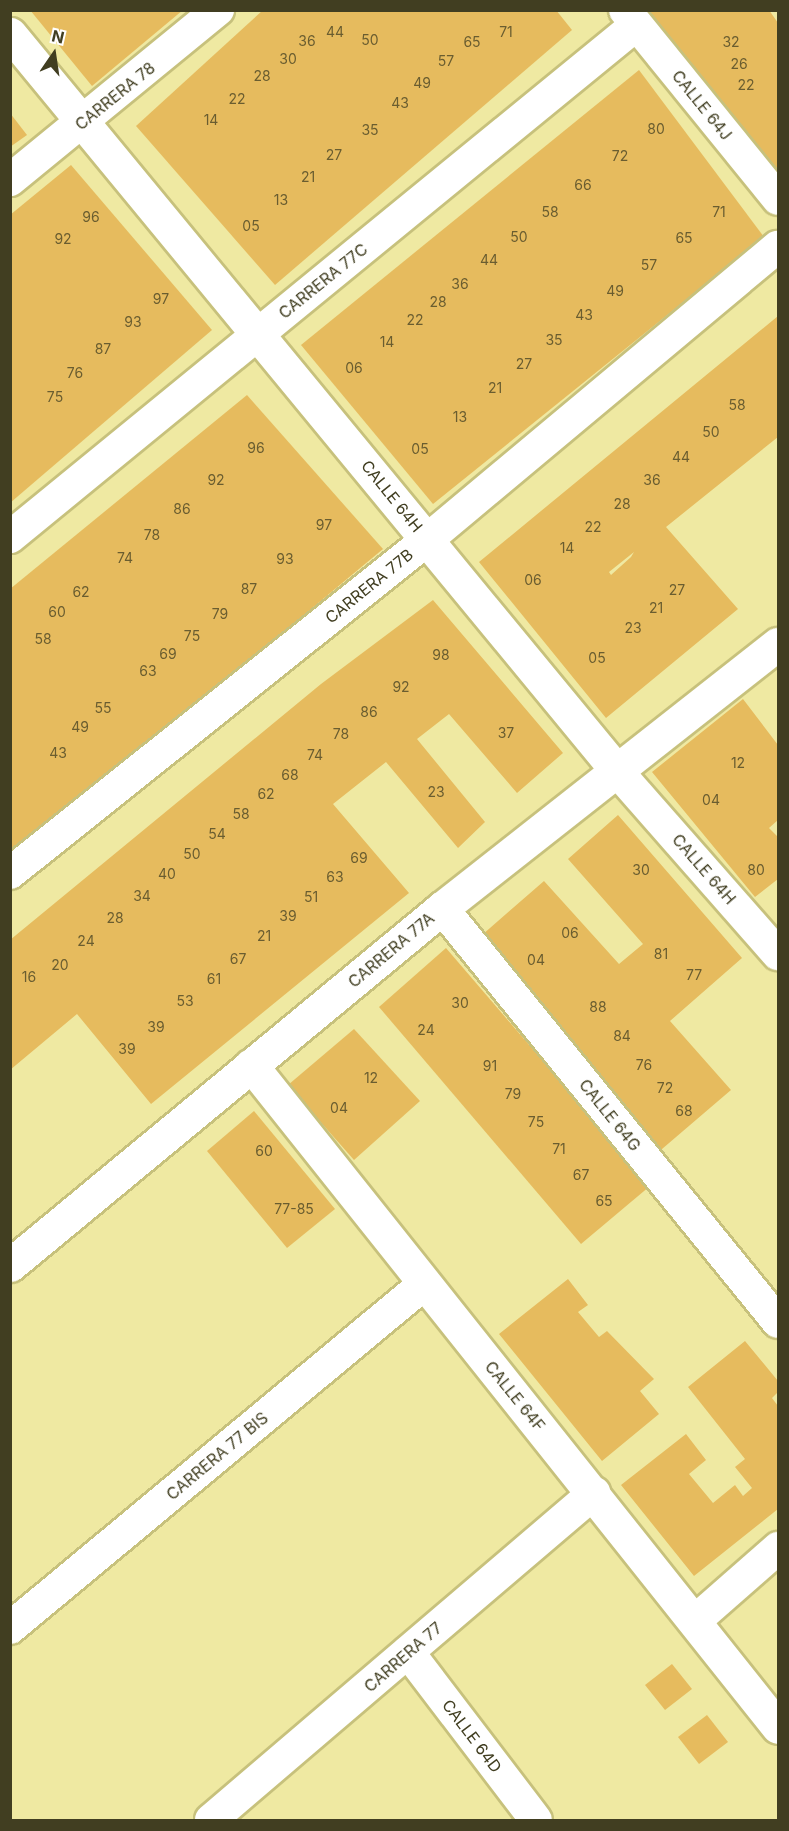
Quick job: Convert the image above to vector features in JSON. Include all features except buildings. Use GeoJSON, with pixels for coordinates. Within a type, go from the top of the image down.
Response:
{"type":"FeatureCollection","features":[{"type":"Feature","properties":{"kind":"street","name":"CARRERA 78"},"geometry":{"type":"LineString","coordinates":[[10,180],[218,10]]}},
{"type":"Feature","properties":{"kind":"street","name":"CALLE 64J"},"geometry":{"type":"LineString","coordinates":[[630,18],[778,199]]}},
{"type":"Feature","properties":{"kind":"street","name":"CARRERA 77C"},"geometry":{"type":"LineString","coordinates":[[10,537],[258,334],[630,18]]}},
{"type":"Feature","properties":{"kind":"street","name":"CALLE 64H"},"geometry":{"type":"LineString","coordinates":[[10,34],[618,771],[778,954]]}},
{"type":"Feature","properties":{"kind":"street","name":"CARRERA 77B"},"geometry":{"type":"LineString","coordinates":[[10,873],[427,540],[778,247]]}},
{"type":"Feature","properties":{"kind":"street","name":"CARRERA 77A"},"geometry":{"type":"LineString","coordinates":[[10,1265],[442,908],[778,644]]}},
{"type":"Feature","properties":{"kind":"street","name":"CALLE 64G"},"geometry":{"type":"LineString","coordinates":[[442,908],[778,1322]]}},
{"type":"Feature","properties":{"kind":"street","name":"CALLE 64F"},"geometry":{"type":"LineString","coordinates":[[252,1065],[778,1727]]}},
{"type":"Feature","properties":{"kind":"street","name":"CARRERA 77 BIS"},"geometry":{"type":"LineString","coordinates":[[10,1628],[424,1284]]}},
{"type":"Feature","properties":{"kind":"street","name":"CARRERA 77"},"geometry":{"type":"LineString","coordinates":[[211,1821],[594,1493]]}},
{"type":"Feature","properties":{"kind":"street"},"geometry":{"type":"LineString","coordinates":[[695,1621],[778,1548]]}},
{"type":"Feature","properties":{"kind":"street","name":"CALLE 64D"},"geometry":{"type":"LineString","coordinates":[[408,1652],[536,1821]]}}]}
